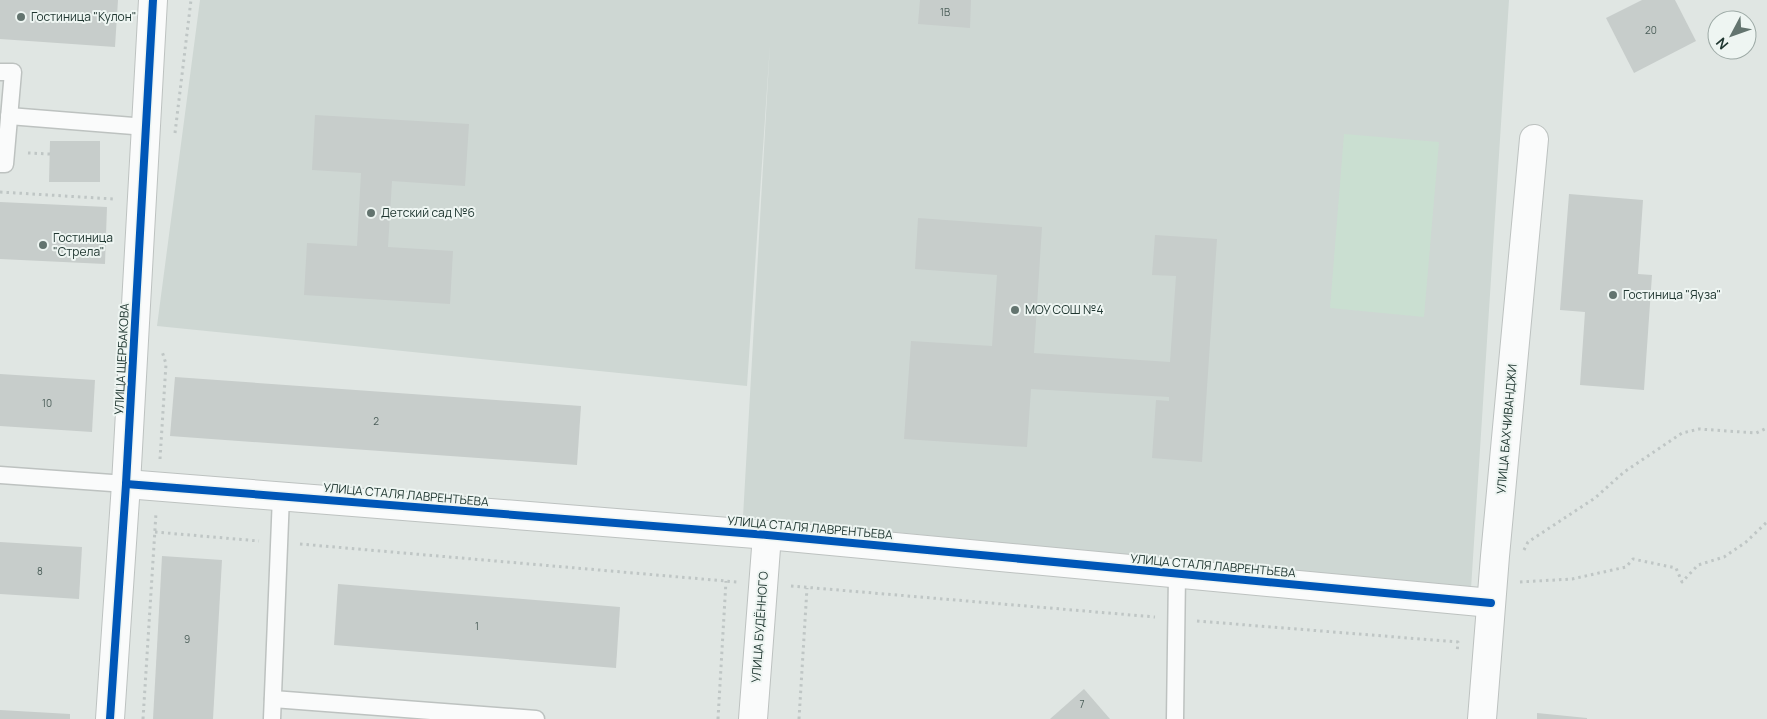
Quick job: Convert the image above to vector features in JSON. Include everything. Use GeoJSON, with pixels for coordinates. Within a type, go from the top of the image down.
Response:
{"type":"FeatureCollection","features":[{"type":"Feature","properties":{"kind":"street","name":"УЛИЦА ЩЕРБАКОВА"},"geometry":{"type":"LineString","coordinates":[[110,719],[126,484],[153,0]]}},
{"type":"Feature","properties":{"kind":"street","name":"УЛИЦА БАХЧИВАНДЖИ"},"geometry":{"type":"LineString","coordinates":[[1482,719],[1534,139]]}},
{"type":"Feature","properties":{"kind":"street","name":"УЛИЦА СТАЛЯ ЛАВРЕНТЬЕВА"},"geometry":{"type":"LineString","coordinates":[[126,484],[767,535],[1491,603]]}},
{"type":"Feature","properties":{"kind":"street","name":"УЛИЦА БУДЁННОГО"},"geometry":{"type":"LineString","coordinates":[[753,719],[767,535]]}},
{"type":"Feature","properties":{"kind":"lane"},"geometry":{"type":"LineString","coordinates":[[0,72],[12,72],[5,164],[0,164]]}},
{"type":"Feature","properties":{"kind":"lane"},"geometry":{"type":"LineString","coordinates":[[9,116],[146,127]]}},
{"type":"Feature","properties":{"kind":"lane"},"geometry":{"type":"LineString","coordinates":[[0,475],[126,484]]}},
{"type":"Feature","properties":{"kind":"lane"},"geometry":{"type":"LineString","coordinates":[[272,719],[281,496]]}},
{"type":"Feature","properties":{"kind":"lane"},"geometry":{"type":"LineString","coordinates":[[1175,719],[1178,574]]}},
{"type":"Feature","properties":{"kind":"lane"},"geometry":{"type":"LineString","coordinates":[[273,699],[536,719]]}},
{"type":"Feature","properties":{"kind":"path"},"geometry":{"type":"LineString","coordinates":[[0,192],[142,200]]}},
{"type":"Feature","properties":{"kind":"path"},"geometry":{"type":"LineString","coordinates":[[1519,557],[1528,542],[1595,498],[1624,472],[1682,433],[1699,429],[1756,433],[1767,428]]}},
{"type":"Feature","properties":{"kind":"path"},"geometry":{"type":"LineString","coordinates":[[1491,603],[1519,582],[1572,579],[1626,567],[1633,559],[1676,568],[1682,582],[1698,565],[1724,557],[1746,542],[1767,522]]}},
{"type":"Feature","properties":{"kind":"path"},"geometry":{"type":"LineString","coordinates":[[155,532],[1458,642]]}},
{"type":"Feature","properties":{"kind":"path"},"geometry":{"type":"LineString","coordinates":[[718,719],[726,581]]}},
{"type":"Feature","properties":{"kind":"path"},"geometry":{"type":"LineString","coordinates":[[799,719],[807,588]]}},
{"type":"Feature","properties":{"kind":"shaded area"},"geometry":{"type":"Polygon","coordinates":[[[200,0],[1509,0],[1471,589],[743,517],[770,44],[747,386],[157,326],[200,0]]]}},
{"type":"Feature","properties":{"kind":"green space"},"geometry":{"type":"Polygon","coordinates":[[[1344,134],[1439,142],[1424,317],[1330,308],[1344,134]]]}},
{"type":"Feature","properties":{"kind":"building"},"geometry":{"type":"Polygon","coordinates":[[[0,0],[118,0],[115,47],[0,39],[0,0]]]}},
{"type":"Feature","properties":{"kind":"building"},"geometry":{"type":"Polygon","coordinates":[[[920,0],[971,0],[970,28],[918,24],[920,0]]]}},
{"type":"Feature","properties":{"kind":"building"},"geometry":{"type":"Polygon","coordinates":[[[1642,0],[1675,0],[1696,41],[1634,73],[1606,18],[1642,0]]]}},
{"type":"Feature","properties":{"kind":"building"},"geometry":{"type":"Polygon","coordinates":[[[315,115],[469,124],[465,186],[392,181],[388,247],[453,251],[450,304],[304,295],[307,243],[357,246],[361,173],[312,170],[315,115]]]}},
{"type":"Feature","properties":{"kind":"building"},"geometry":{"type":"Polygon","coordinates":[[[50,141],[100,141],[100,182],[49,182],[50,141]]]}},
{"type":"Feature","properties":{"kind":"building"},"geometry":{"type":"Polygon","coordinates":[[[1569,194],[1643,200],[1638,274],[1652,275],[1644,390],[1580,385],[1585,312],[1560,310],[1569,194]]]}},
{"type":"Feature","properties":{"kind":"building"},"geometry":{"type":"Polygon","coordinates":[[[0,202],[107,207],[105,264],[0,259],[0,202]]]}},
{"type":"Feature","properties":{"kind":"building","name":"МОУ СОШ №4"},"geometry":{"type":"Polygon","coordinates":[[[918,218],[1042,227],[1034,353],[1170,362],[1176,276],[1152,275],[1155,235],[1217,239],[1202,462],[1152,458],[1156,400],[1169,401],[1169,397],[1031,389],[1027,447],[904,439],[911,341],[992,346],[997,275],[915,269],[918,218]]]}},
{"type":"Feature","properties":{"kind":"building"},"geometry":{"type":"Polygon","coordinates":[[[0,374],[95,380],[92,432],[0,426],[0,374]]]}},
{"type":"Feature","properties":{"kind":"building"},"geometry":{"type":"Polygon","coordinates":[[[175,377],[581,406],[577,465],[170,436],[175,377]]]}},
{"type":"Feature","properties":{"kind":"building"},"geometry":{"type":"Polygon","coordinates":[[[0,542],[82,547],[79,599],[0,594],[0,542]]]}},
{"type":"Feature","properties":{"kind":"building"},"geometry":{"type":"Polygon","coordinates":[[[162,556],[222,560],[213,719],[153,719],[162,556]]]}},
{"type":"Feature","properties":{"kind":"building"},"geometry":{"type":"Polygon","coordinates":[[[338,584],[620,607],[616,668],[334,645],[338,584]]]}},
{"type":"Feature","properties":{"kind":"building"},"geometry":{"type":"Polygon","coordinates":[[[1084,689],[1110,719],[1050,719],[1084,689]]]}},
{"type":"Feature","properties":{"kind":"building"},"geometry":{"type":"Polygon","coordinates":[[[0,710],[70,714],[70,719],[0,719],[0,710]]]}},
{"type":"Feature","properties":{"kind":"building"},"geometry":{"type":"Polygon","coordinates":[[[1537,713],[1587,718],[1587,719],[1537,719],[1537,713]]]}},
{"type":"Feature","properties":{"kind":"cycle path"},"geometry":{"type":"LineString","coordinates":[[110,719],[126,484],[153,0]]}},
{"type":"Feature","properties":{"kind":"cycle path"},"geometry":{"type":"LineString","coordinates":[[126,484],[767,535],[1491,603]]}},
{"type":"Feature","properties":{"kind":"place","name":"Гостиница \"Кулон\""},"geometry":{"type":"Point","coordinates":[21,17]}},
{"type":"Feature","properties":{"kind":"place","name":"Детский сад №6"},"geometry":{"type":"Point","coordinates":[371,213]}},
{"type":"Feature","properties":{"kind":"place","name":"Гостиница \"Стрела\""},"geometry":{"type":"Point","coordinates":[43,245]}},
{"type":"Feature","properties":{"kind":"place","name":"Гостиница \"Яуза\""},"geometry":{"type":"Point","coordinates":[1613,295]}},
{"type":"Feature","properties":{"kind":"place","name":"МОУ СОШ №4"},"geometry":{"type":"Point","coordinates":[1015,310]}}]}
